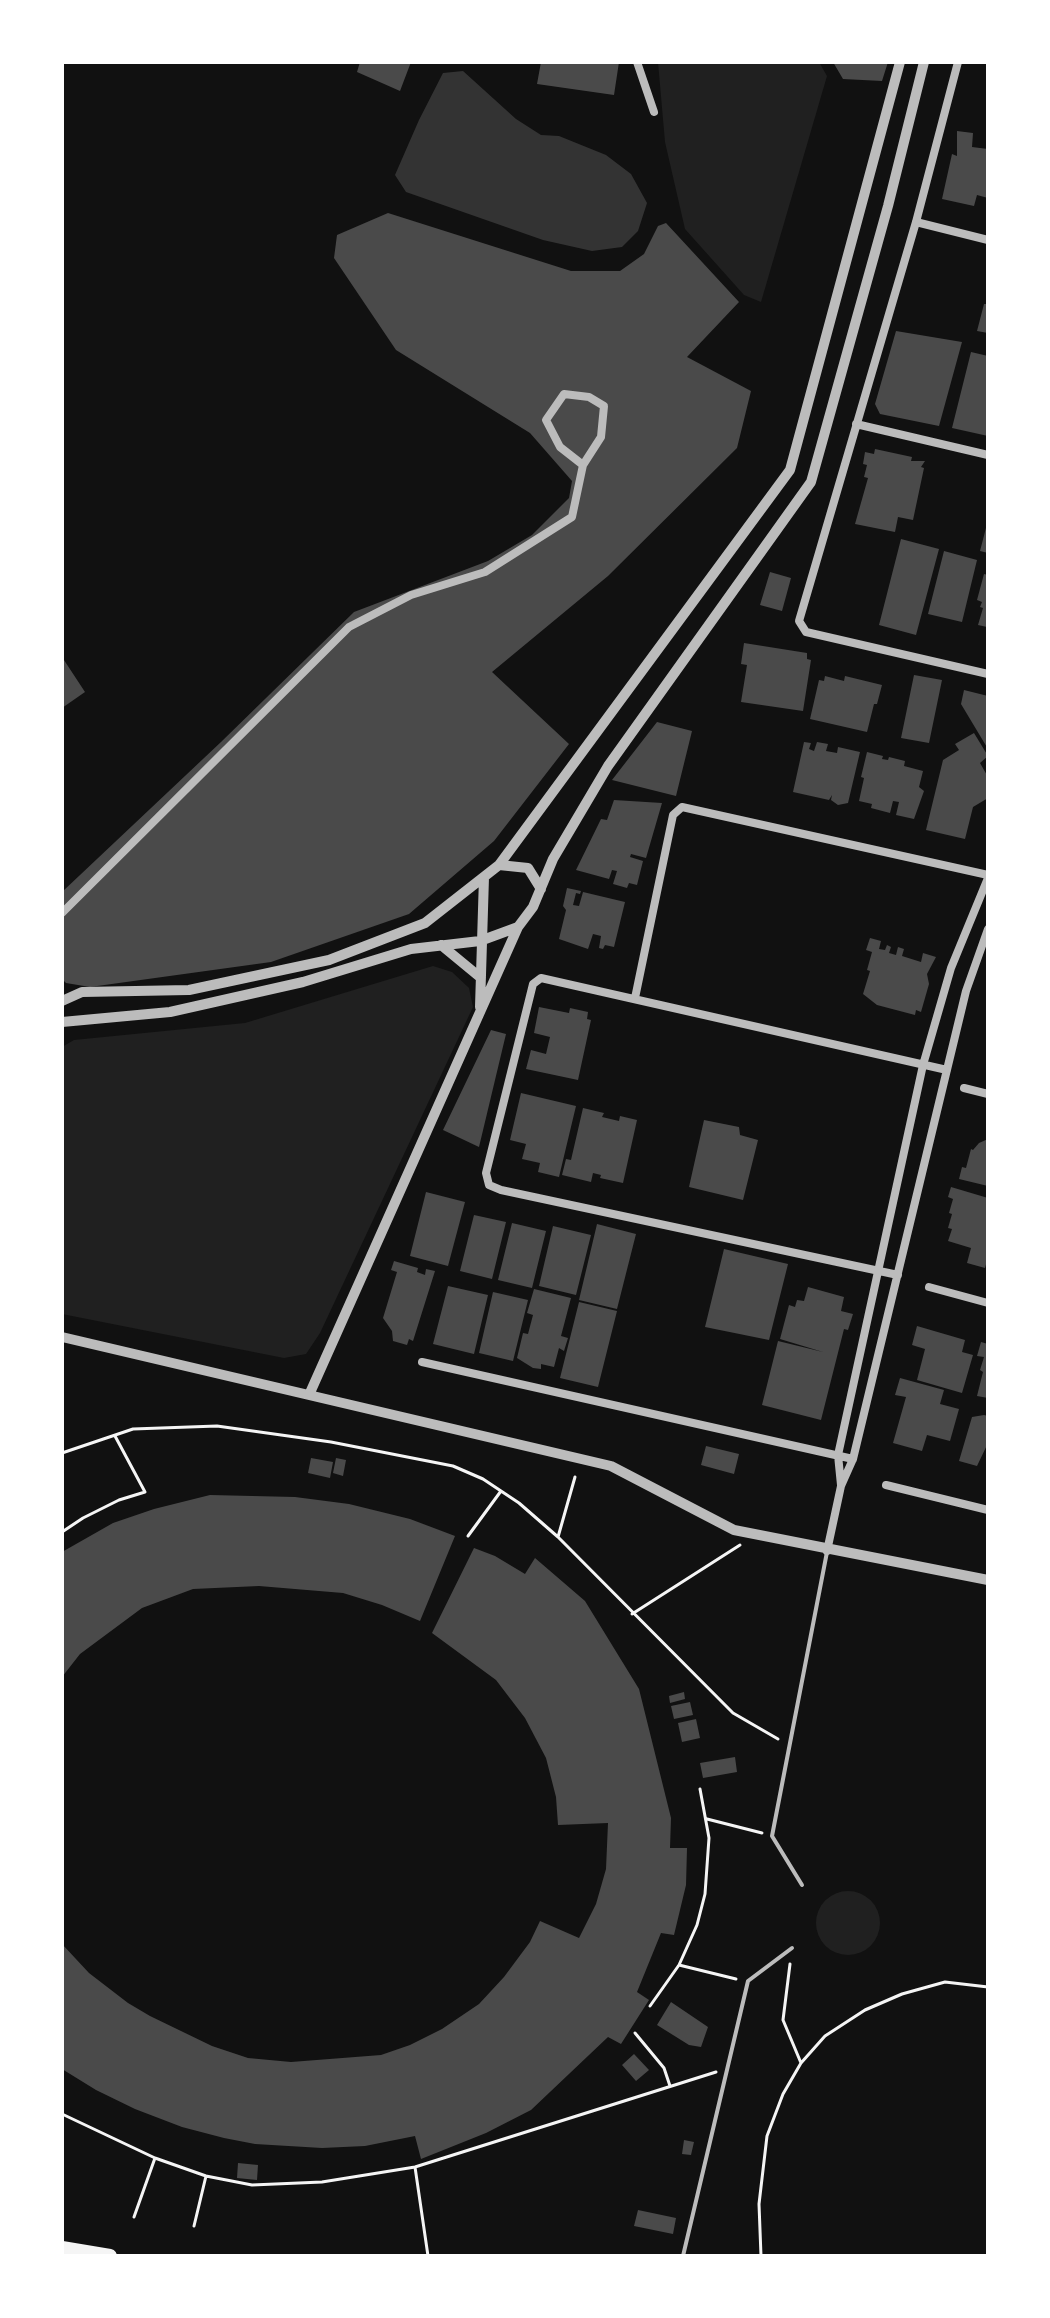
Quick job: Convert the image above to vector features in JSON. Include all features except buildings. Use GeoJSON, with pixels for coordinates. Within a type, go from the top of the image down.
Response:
{"type":"FeatureCollection","features":[{"type":"Feature","properties":{"kind":"highway"},"geometry":{"type":"LineString","coordinates":[[62,2248],[110,2256]]}},
{"type":"Feature","properties":{"kind":"street"},"geometry":{"type":"LineString","coordinates":[[637,62],[654,112]]}},
{"type":"Feature","properties":{"kind":"street"},"geometry":{"type":"LineString","coordinates":[[62,1001],[82,992],[189,990],[329,960],[425,923],[499,865],[790,470],[900,62]]}},
{"type":"Feature","properties":{"kind":"street"},"geometry":{"type":"LineString","coordinates":[[309,1395],[518,927],[533,907],[553,859],[608,766],[811,482],[888,206],[924,62]]}},
{"type":"Feature","properties":{"kind":"street"},"geometry":{"type":"LineString","coordinates":[[958,62],[916,222],[799,621],[806,632],[988,674]]}},
{"type":"Feature","properties":{"kind":"street"},"geometry":{"type":"LineString","coordinates":[[916,222],[988,240]]}},
{"type":"Feature","properties":{"kind":"street"},"geometry":{"type":"LineString","coordinates":[[62,913],[349,627],[411,595],[485,572],[572,517],[583,465],[601,437],[604,406],[589,397],[564,394],[546,420],[560,447],[583,465]]}},
{"type":"Feature","properties":{"kind":"street"},"geometry":{"type":"LineString","coordinates":[[856,424],[988,455]]}},
{"type":"Feature","properties":{"kind":"street"},"geometry":{"type":"LineString","coordinates":[[635,998],[673,815],[682,807],[988,877],[951,968],[923,1065],[838,1455],[841,1486]]}},
{"type":"Feature","properties":{"kind":"street"},"geometry":{"type":"LineString","coordinates":[[499,865],[528,868],[541,889]]}},
{"type":"Feature","properties":{"kind":"street"},"geometry":{"type":"LineString","coordinates":[[480,1012],[484,877]]}},
{"type":"Feature","properties":{"kind":"street"},"geometry":{"type":"LineString","coordinates":[[62,1022],[170,1012],[303,982],[411,949],[480,941],[518,927]]}},
{"type":"Feature","properties":{"kind":"street"},"geometry":{"type":"LineString","coordinates":[[827,1551],[841,1486],[853,1459],[966,991],[988,929]]}},
{"type":"Feature","properties":{"kind":"street"},"geometry":{"type":"LineString","coordinates":[[441,945],[481,978]]}},
{"type":"Feature","properties":{"kind":"street"},"geometry":{"type":"LineString","coordinates":[[898,1275],[501,1190],[489,1185],[486,1173],[533,984],[541,978],[947,1070]]}},
{"type":"Feature","properties":{"kind":"street"},"geometry":{"type":"LineString","coordinates":[[964,1088],[988,1094]]}},
{"type":"Feature","properties":{"kind":"street"},"geometry":{"type":"LineString","coordinates":[[929,1287],[988,1303]]}},
{"type":"Feature","properties":{"kind":"street"},"geometry":{"type":"LineString","coordinates":[[62,1337],[611,1466],[734,1530],[827,1551],[988,1580]]}},
{"type":"Feature","properties":{"kind":"street"},"geometry":{"type":"LineString","coordinates":[[422,1362],[853,1459]]}},
{"type":"Feature","properties":{"kind":"street"},"geometry":{"type":"LineString","coordinates":[[886,1485],[988,1510]]}},
{"type":"Feature","properties":{"kind":"lane"},"geometry":{"type":"LineString","coordinates":[[802,1885],[772,1836],[827,1551]]}},
{"type":"Feature","properties":{"kind":"lane"},"geometry":{"type":"LineString","coordinates":[[683,2256],[748,1981],[792,1948]]}},
{"type":"Feature","properties":{"kind":"path"},"geometry":{"type":"LineString","coordinates":[[62,1453],[133,1429],[217,1426],[331,1442],[453,1466],[502,1490],[558,1537],[733,1713],[791,1747]]}},
{"type":"Feature","properties":{"kind":"path"},"geometry":{"type":"LineString","coordinates":[[62,1532],[119,1500],[145,1492],[115,1435]]}},
{"type":"Feature","properties":{"kind":"path"},"geometry":{"type":"LineString","coordinates":[[558,1537],[575,1477]]}},
{"type":"Feature","properties":{"kind":"path"},"geometry":{"type":"LineString","coordinates":[[468,1536],[502,1490]]}},
{"type":"Feature","properties":{"kind":"path"},"geometry":{"type":"LineString","coordinates":[[632,1614],[753,1534]]}},
{"type":"Feature","properties":{"kind":"path"},"geometry":{"type":"LineString","coordinates":[[650,2006],[679,1965],[697,1925],[705,1894],[707,1819],[700,1789]]}},
{"type":"Feature","properties":{"kind":"path"},"geometry":{"type":"LineString","coordinates":[[707,1819],[772,1836]]}},
{"type":"Feature","properties":{"kind":"path"},"geometry":{"type":"LineString","coordinates":[[792,1948],[783,2020],[801,2063]]}},
{"type":"Feature","properties":{"kind":"path"},"geometry":{"type":"LineString","coordinates":[[679,1965],[748,1981]]}},
{"type":"Feature","properties":{"kind":"path"},"geometry":{"type":"LineString","coordinates":[[761,2256],[759,2204],[767,2136],[783,2094],[801,2063],[825,2036],[865,2010],[902,1994],[945,1982],[988,1987]]}},
{"type":"Feature","properties":{"kind":"path"},"geometry":{"type":"LineString","coordinates":[[635,2033],[664,2068],[670,2086]]}},
{"type":"Feature","properties":{"kind":"path"},"geometry":{"type":"LineString","coordinates":[[62,2114],[155,2158],[206,2176],[252,2185],[322,2182],[415,2167],[727,2068]]}},
{"type":"Feature","properties":{"kind":"path"},"geometry":{"type":"LineString","coordinates":[[134,2217],[155,2158]]}},
{"type":"Feature","properties":{"kind":"path"},"geometry":{"type":"LineString","coordinates":[[415,2167],[428,2256]]}},
{"type":"Feature","properties":{"kind":"path"},"geometry":{"type":"LineString","coordinates":[[194,2226],[206,2176]]}},
{"type":"Feature","properties":{"kind":"shaded area"},"geometry":{"type":"Polygon","coordinates":[[[658,62],[819,62],[827,76],[761,302],[744,295],[685,229],[665,142],[658,62]]]}},
{"type":"Feature","properties":{"kind":"shaded area"},"geometry":{"type":"Polygon","coordinates":[[[463,71],[516,119],[541,135],[559,136],[606,155],[631,174],[647,203],[638,231],[622,247],[592,251],[543,240],[406,192],[395,175],[419,120],[443,73],[463,71]]]}},
{"type":"Feature","properties":{"kind":"shaded area"},"geometry":{"type":"Polygon","coordinates":[[[433,966],[452,972],[469,988],[473,1007],[320,1333],[306,1354],[284,1358],[62,1314],[62,1047],[74,1040],[245,1023],[433,966]]]}},
{"type":"Feature","properties":{"kind":"shaded area"},"geometry":{"type":"Polygon","coordinates":[[[848,1891],[871,1900],[880,1923],[871,1946],[848,1955],[825,1946],[816,1923],[825,1900],[848,1891]]]}}]}
